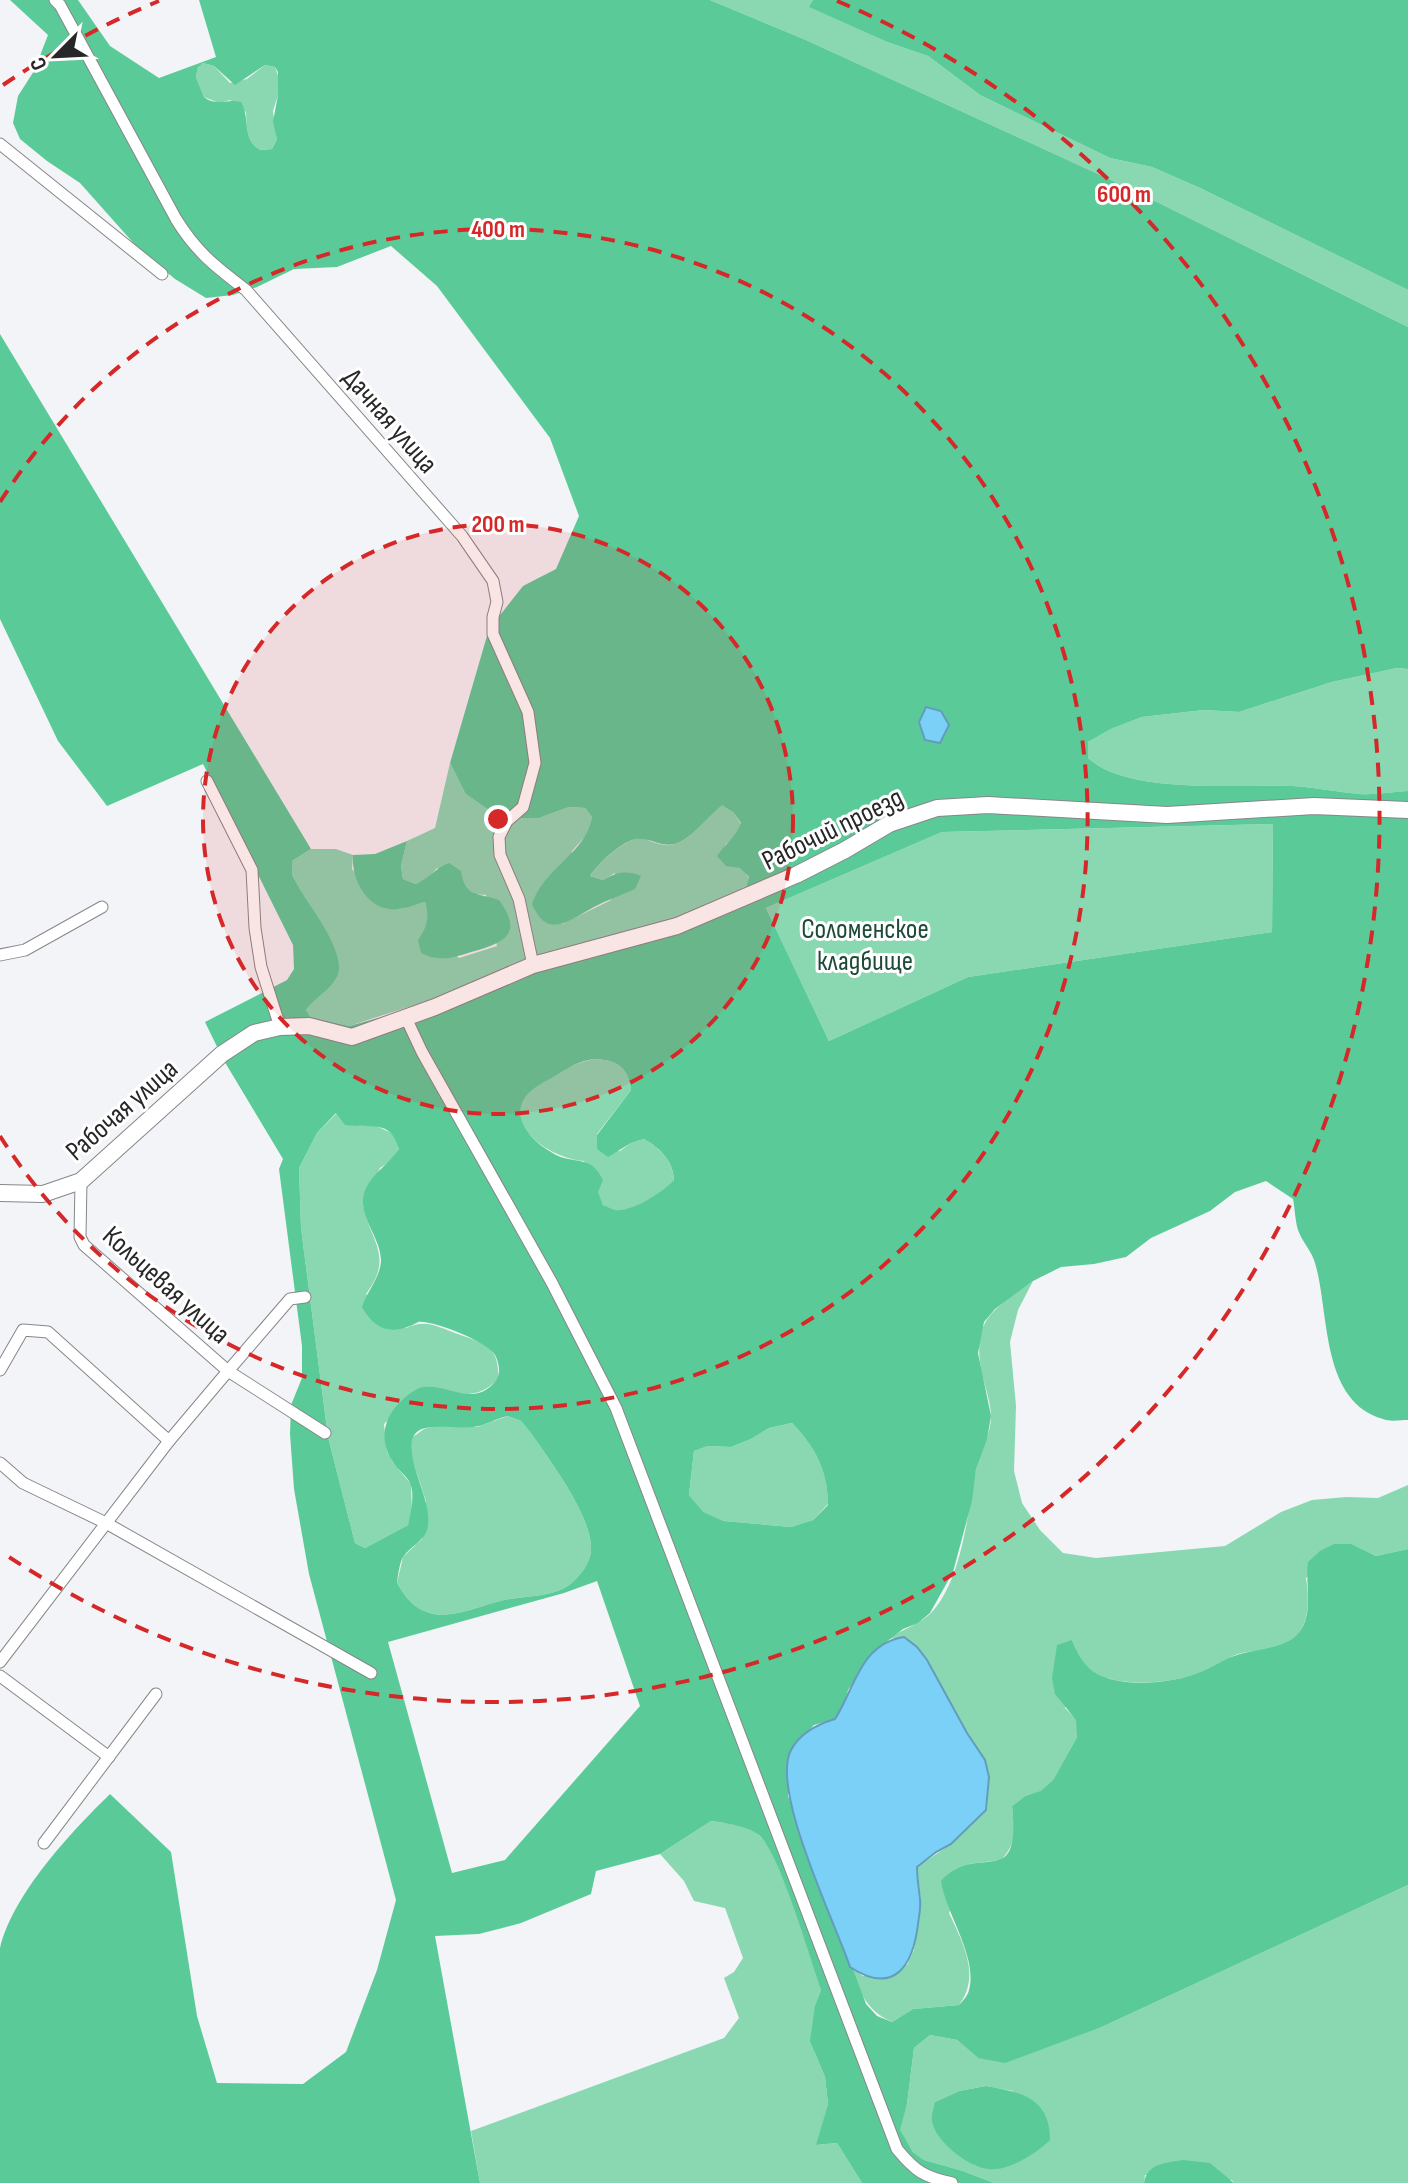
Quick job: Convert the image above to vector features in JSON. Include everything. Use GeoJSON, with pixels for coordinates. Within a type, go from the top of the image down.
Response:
{"type":"FeatureCollection","features":[{"type":"Feature","properties":{"kind":"street","name":"Дачная улица"},"geometry":{"type":"LineString","coordinates":[[55,0],[192,246],[246,290],[462,536],[493,581],[497,602],[493,634],[528,712],[533,743],[535,763],[523,807],[507,821],[499,837],[500,855],[519,899],[533,965]]}},
{"type":"Feature","properties":{"kind":"street"},"geometry":{"type":"LineString","coordinates":[[0,144],[162,274]]}},
{"type":"Feature","properties":{"kind":"street"},"geometry":{"type":"LineString","coordinates":[[207,781],[252,870],[261,967],[280,1027]]}},
{"type":"Feature","properties":{"kind":"street","name":"Рабочий проезд"},"geometry":{"type":"LineString","coordinates":[[280,1027],[309,1026],[352,1037],[533,965],[691,921],[796,875],[889,824],[937,808],[988,805],[1167,815],[1314,806],[1408,810]]}},
{"type":"Feature","properties":{"kind":"street"},"geometry":{"type":"LineString","coordinates":[[0,955],[25,950],[102,907]]}},
{"type":"Feature","properties":{"kind":"street"},"geometry":{"type":"LineString","coordinates":[[406,1018],[552,1283],[616,1408],[897,2149],[910,2165],[927,2177],[952,2183]]}},
{"type":"Feature","properties":{"kind":"street","name":"Рабочая улица"},"geometry":{"type":"LineString","coordinates":[[0,1193],[43,1194],[81,1181],[222,1054],[254,1033],[280,1027]]}},
{"type":"Feature","properties":{"kind":"street","name":"Кольцевая улица"},"geometry":{"type":"LineString","coordinates":[[81,1181],[80,1237],[84,1245],[228,1371],[325,1433]]}},
{"type":"Feature","properties":{"kind":"street"},"geometry":{"type":"LineString","coordinates":[[228,1371],[290,1299],[305,1297]]}},
{"type":"Feature","properties":{"kind":"street"},"geometry":{"type":"LineString","coordinates":[[0,1370],[23,1330],[48,1332],[169,1441]]}},
{"type":"Feature","properties":{"kind":"street","name":"Кольцевая улица"},"geometry":{"type":"LineString","coordinates":[[0,1662],[169,1441],[228,1371]]}},
{"type":"Feature","properties":{"kind":"street"},"geometry":{"type":"LineString","coordinates":[[0,1463],[23,1483],[106,1523],[371,1673]]}},
{"type":"Feature","properties":{"kind":"street"},"geometry":{"type":"LineString","coordinates":[[0,1676],[109,1757]]}},
{"type":"Feature","properties":{"kind":"street"},"geometry":{"type":"LineString","coordinates":[[44,1843],[156,1694]]}},
{"type":"Feature","properties":{"kind":"green space"},"geometry":{"type":"Polygon","coordinates":[[[10,0],[78,0],[110,46],[159,78],[216,57],[199,0],[710,0],[806,40],[1133,190],[1408,327],[1408,669],[1397,668],[1332,682],[1239,712],[1204,710],[1142,717],[1088,742],[1088,758],[1106,770],[1156,783],[1292,786],[1359,794],[1408,791],[1408,1420],[1383,1419],[1363,1409],[1348,1394],[1331,1353],[1320,1283],[1312,1254],[1298,1230],[1293,1199],[1266,1181],[1235,1192],[1210,1211],[1151,1238],[1126,1257],[1061,1267],[1033,1281],[995,1309],[984,1322],[978,1353],[991,1416],[953,1572],[930,1613],[876,1650],[848,1690],[844,1706],[835,1719],[814,1725],[792,1748],[788,1796],[866,2004],[877,2016],[892,2022],[913,2009],[959,2005],[969,1990],[971,1977],[941,1881],[970,1864],[1004,1858],[1010,1849],[1013,1833],[1012,1806],[1025,1796],[1041,1791],[1053,1780],[1077,1737],[1076,1720],[1055,1694],[1052,1678],[1057,1645],[1072,1640],[1087,1666],[1110,1679],[1141,1683],[1187,1677],[1232,1657],[1290,1641],[1297,1635],[1307,1613],[1308,1562],[1320,1551],[1334,1544],[1351,1544],[1376,1556],[1408,1549],[1408,1885],[1104,2026],[1005,2063],[978,2058],[957,2040],[930,2035],[914,2048],[907,2104],[900,2130],[913,2152],[924,2160],[994,2183],[862,2183],[837,2143],[816,2145],[828,2104],[825,2077],[810,2041],[815,2005],[821,1990],[785,1884],[767,1846],[759,1835],[749,1829],[711,1821],[660,1854],[596,1871],[591,1894],[521,1923],[479,1934],[435,1936],[480,2183],[0,2183],[0,1948],[17,1906],[45,1865],[110,1794],[171,1852],[197,2016],[217,2083],[303,2084],[346,2052],[377,1970],[396,1900],[309,1574],[294,1489],[291,1405],[302,1378],[302,1346],[279,1169],[283,1159],[223,1059],[205,1022],[287,980],[294,969],[293,945],[203,764],[107,806],[58,741],[0,619],[0,334],[311,849],[292,861],[292,874],[332,941],[339,968],[333,983],[306,1010],[310,1017],[349,1026],[389,1015],[658,927],[745,891],[749,877],[740,868],[726,866],[717,856],[741,823],[733,812],[722,805],[680,842],[669,845],[644,839],[632,840],[611,853],[590,876],[603,880],[622,873],[636,874],[641,876],[635,889],[599,904],[568,922],[552,925],[538,915],[532,904],[538,892],[582,840],[592,817],[585,808],[569,807],[539,818],[492,812],[465,793],[450,763],[489,629],[523,586],[556,569],[579,516],[550,438],[437,286],[391,246],[337,267],[294,269],[233,295],[206,298],[175,279],[137,247],[80,183],[20,139],[13,123],[18,96],[34,71],[48,35],[10,0]],[[203,63],[198,67],[196,77],[204,97],[218,102],[241,102],[251,141],[261,150],[272,149],[277,139],[273,122],[278,95],[278,72],[275,67],[265,65],[235,85],[214,66],[203,63]],[[1273,824],[942,832],[766,908],[829,1041],[968,977],[1272,932],[1273,824]],[[595,1059],[581,1062],[531,1091],[523,1100],[520,1110],[522,1120],[526,1130],[544,1148],[595,1168],[603,1180],[598,1192],[603,1205],[615,1210],[629,1208],[669,1185],[674,1180],[671,1167],[661,1151],[644,1139],[608,1157],[597,1149],[597,1135],[631,1090],[624,1070],[615,1063],[595,1059]],[[336,1113],[317,1133],[299,1168],[301,1228],[328,1437],[355,1543],[365,1548],[408,1525],[412,1498],[410,1483],[394,1464],[385,1444],[386,1426],[394,1410],[408,1395],[422,1387],[469,1394],[486,1390],[496,1380],[499,1366],[490,1350],[460,1333],[425,1322],[386,1329],[370,1319],[362,1307],[381,1261],[377,1242],[365,1216],[363,1198],[369,1182],[399,1149],[390,1133],[378,1127],[345,1125],[336,1113]],[[508,1416],[482,1425],[424,1428],[412,1440],[412,1453],[428,1525],[421,1539],[402,1559],[397,1583],[417,1607],[435,1614],[464,1612],[504,1600],[555,1592],[573,1582],[589,1559],[591,1549],[585,1521],[558,1472],[530,1432],[521,1421],[508,1416]],[[792,1423],[769,1428],[731,1447],[708,1446],[694,1451],[689,1495],[703,1512],[724,1521],[791,1527],[813,1520],[828,1505],[823,1470],[807,1441],[792,1423]],[[597,1581],[388,1642],[452,1873],[505,1860],[640,1706],[597,1581]]]}},
{"type":"Feature","properties":{"kind":"green space"},"geometry":{"type":"Polygon","coordinates":[[[710,0],[813,0],[810,7],[887,42],[928,56],[980,95],[1110,158],[1152,167],[1200,188],[1408,290],[1408,327],[1133,190],[806,40],[710,0]]]}},
{"type":"Feature","properties":{"kind":"green space"},"geometry":{"type":"Polygon","coordinates":[[[813,0],[1408,0],[1408,290],[1200,188],[1152,167],[1110,158],[980,95],[928,56],[887,42],[809,7],[813,0]]]}},
{"type":"Feature","properties":{"kind":"green space"},"geometry":{"type":"Polygon","coordinates":[[[203,63],[214,66],[230,83],[247,79],[265,65],[275,67],[279,78],[273,111],[277,139],[272,149],[261,150],[252,143],[246,112],[230,100],[219,103],[204,97],[196,77],[198,66],[203,63]]]}},
{"type":"Feature","properties":{"kind":"green space"},"geometry":{"type":"Polygon","coordinates":[[[1397,668],[1408,669],[1408,791],[1359,794],[1292,786],[1156,783],[1106,770],[1088,758],[1088,742],[1142,717],[1204,710],[1239,712],[1332,682],[1397,668]]]}},
{"type":"Feature","properties":{"kind":"green space"},"geometry":{"type":"Polygon","coordinates":[[[450,763],[465,793],[539,818],[569,807],[585,808],[592,817],[590,831],[572,851],[562,924],[611,900],[615,873],[603,880],[590,876],[614,851],[637,839],[666,845],[680,842],[722,804],[733,812],[741,824],[736,836],[725,845],[749,878],[745,891],[658,927],[349,1026],[309,1017],[306,1010],[333,983],[339,968],[331,941],[292,874],[292,861],[311,849],[336,849],[353,855],[352,869],[386,909],[425,902],[429,915],[426,929],[459,958],[497,946],[486,895],[473,894],[437,868],[428,879],[416,884],[403,879],[401,866],[407,841],[435,828],[450,763]]]}},
{"type":"Feature","properties":{"kind":"green space","name":"Соломенское кладбище"},"geometry":{"type":"Polygon","coordinates":[[[1273,824],[1272,932],[968,977],[829,1041],[766,908],[942,832],[1273,824]]]}},
{"type":"Feature","properties":{"kind":"green space"},"geometry":{"type":"Polygon","coordinates":[[[407,841],[401,866],[403,879],[416,884],[449,863],[461,871],[469,890],[499,900],[510,921],[508,934],[503,940],[454,957],[435,958],[421,953],[418,940],[427,922],[425,902],[397,909],[380,906],[366,896],[354,872],[353,855],[375,854],[407,841]]]}},
{"type":"Feature","properties":{"kind":"green space"},"geometry":{"type":"Polygon","coordinates":[[[595,1059],[620,1066],[631,1090],[597,1134],[597,1149],[620,1151],[644,1139],[665,1156],[673,1174],[674,1181],[663,1190],[621,1211],[603,1205],[584,1161],[562,1156],[540,1144],[530,1135],[520,1115],[521,1104],[532,1089],[565,1069],[595,1059]]]}},
{"type":"Feature","properties":{"kind":"green space"},"geometry":{"type":"Polygon","coordinates":[[[337,1113],[392,1134],[399,1149],[392,1160],[380,1168],[363,1205],[379,1259],[374,1281],[366,1294],[406,1328],[431,1324],[481,1343],[492,1352],[498,1367],[498,1379],[480,1392],[463,1394],[423,1387],[384,1424],[387,1451],[411,1484],[412,1512],[408,1525],[365,1548],[355,1543],[328,1437],[301,1228],[299,1168],[317,1133],[337,1113]]]}},
{"type":"Feature","properties":{"kind":"green space"},"geometry":{"type":"Polygon","coordinates":[[[1033,1281],[1018,1310],[1010,1342],[1016,1406],[1014,1471],[1022,1503],[1040,1530],[1063,1553],[1096,1558],[1225,1546],[1281,1512],[1312,1500],[1378,1498],[1408,1485],[1408,1549],[1376,1556],[1350,1544],[1306,1578],[1306,1616],[1301,1630],[1290,1642],[1238,1654],[1188,1677],[1158,1682],[1110,1679],[1087,1667],[1072,1640],[1065,1708],[1077,1720],[1077,1737],[1053,1780],[1041,1792],[1025,1796],[1012,1806],[1012,1841],[1001,1860],[969,1864],[949,1913],[968,1959],[969,1983],[965,1994],[959,2005],[913,2009],[892,2022],[883,2018],[865,2000],[850,1967],[863,1976],[907,1965],[914,1950],[921,1900],[917,1867],[951,1844],[987,1810],[989,1777],[985,1760],[927,1660],[904,1637],[888,1639],[930,1614],[950,1584],[962,1545],[976,1469],[991,1423],[979,1355],[983,1328],[996,1309],[1033,1281]]]}},
{"type":"Feature","properties":{"kind":"green space"},"geometry":{"type":"Polygon","coordinates":[[[508,1416],[521,1421],[530,1432],[577,1505],[589,1536],[591,1554],[587,1564],[573,1582],[555,1592],[504,1600],[451,1614],[422,1610],[409,1600],[397,1583],[403,1557],[422,1539],[426,1501],[409,1450],[413,1437],[437,1425],[477,1427],[508,1416]]]}},
{"type":"Feature","properties":{"kind":"green space"},"geometry":{"type":"Polygon","coordinates":[[[792,1423],[813,1450],[826,1481],[828,1504],[813,1520],[791,1527],[724,1521],[702,1512],[689,1495],[694,1451],[708,1446],[731,1447],[769,1428],[792,1423]]]}},
{"type":"Feature","properties":{"kind":"green space"},"geometry":{"type":"Polygon","coordinates":[[[711,1821],[743,1827],[759,1835],[776,1862],[821,1990],[815,2005],[815,2053],[825,2077],[828,2104],[817,2145],[837,2143],[862,2183],[480,2183],[471,2131],[724,2038],[739,2018],[724,1978],[734,1972],[743,1958],[725,1908],[694,1901],[684,1881],[660,1854],[711,1821]]]}},
{"type":"Feature","properties":{"kind":"green space"},"geometry":{"type":"Polygon","coordinates":[[[1408,1885],[1408,2183],[1234,2183],[1232,2180],[1145,2175],[1144,2183],[994,2183],[924,2160],[913,2152],[899,2130],[907,2104],[914,2048],[930,2035],[957,2040],[978,2058],[1104,2026],[1408,1885]],[[986,2086],[959,2091],[935,2102],[954,2151],[976,2166],[1013,2091],[986,2086]]]}},
{"type":"Feature","properties":{"kind":"green space"},"geometry":{"type":"Polygon","coordinates":[[[986,2086],[1011,2091],[1031,2100],[1039,2106],[1049,2126],[1050,2140],[1022,2160],[1004,2168],[988,2169],[971,2163],[954,2152],[934,2129],[935,2102],[959,2091],[986,2086]]]}},
{"type":"Feature","properties":{"kind":"green space"},"geometry":{"type":"Polygon","coordinates":[[[1183,2160],[1210,2163],[1234,2183],[1144,2183],[1153,2168],[1183,2160]]]}},
{"type":"Feature","properties":{"kind":"water"},"geometry":{"type":"Polygon","coordinates":[[[926,707],[941,711],[949,725],[940,743],[925,740],[919,722],[926,707]]]}},
{"type":"Feature","properties":{"kind":"water"},"geometry":{"type":"Polygon","coordinates":[[[904,1637],[927,1660],[985,1760],[989,1777],[986,1810],[951,1844],[917,1867],[920,1908],[911,1953],[899,1972],[878,1978],[850,1967],[796,1824],[787,1769],[791,1750],[799,1739],[835,1719],[868,1658],[889,1641],[904,1637]]]}}]}
